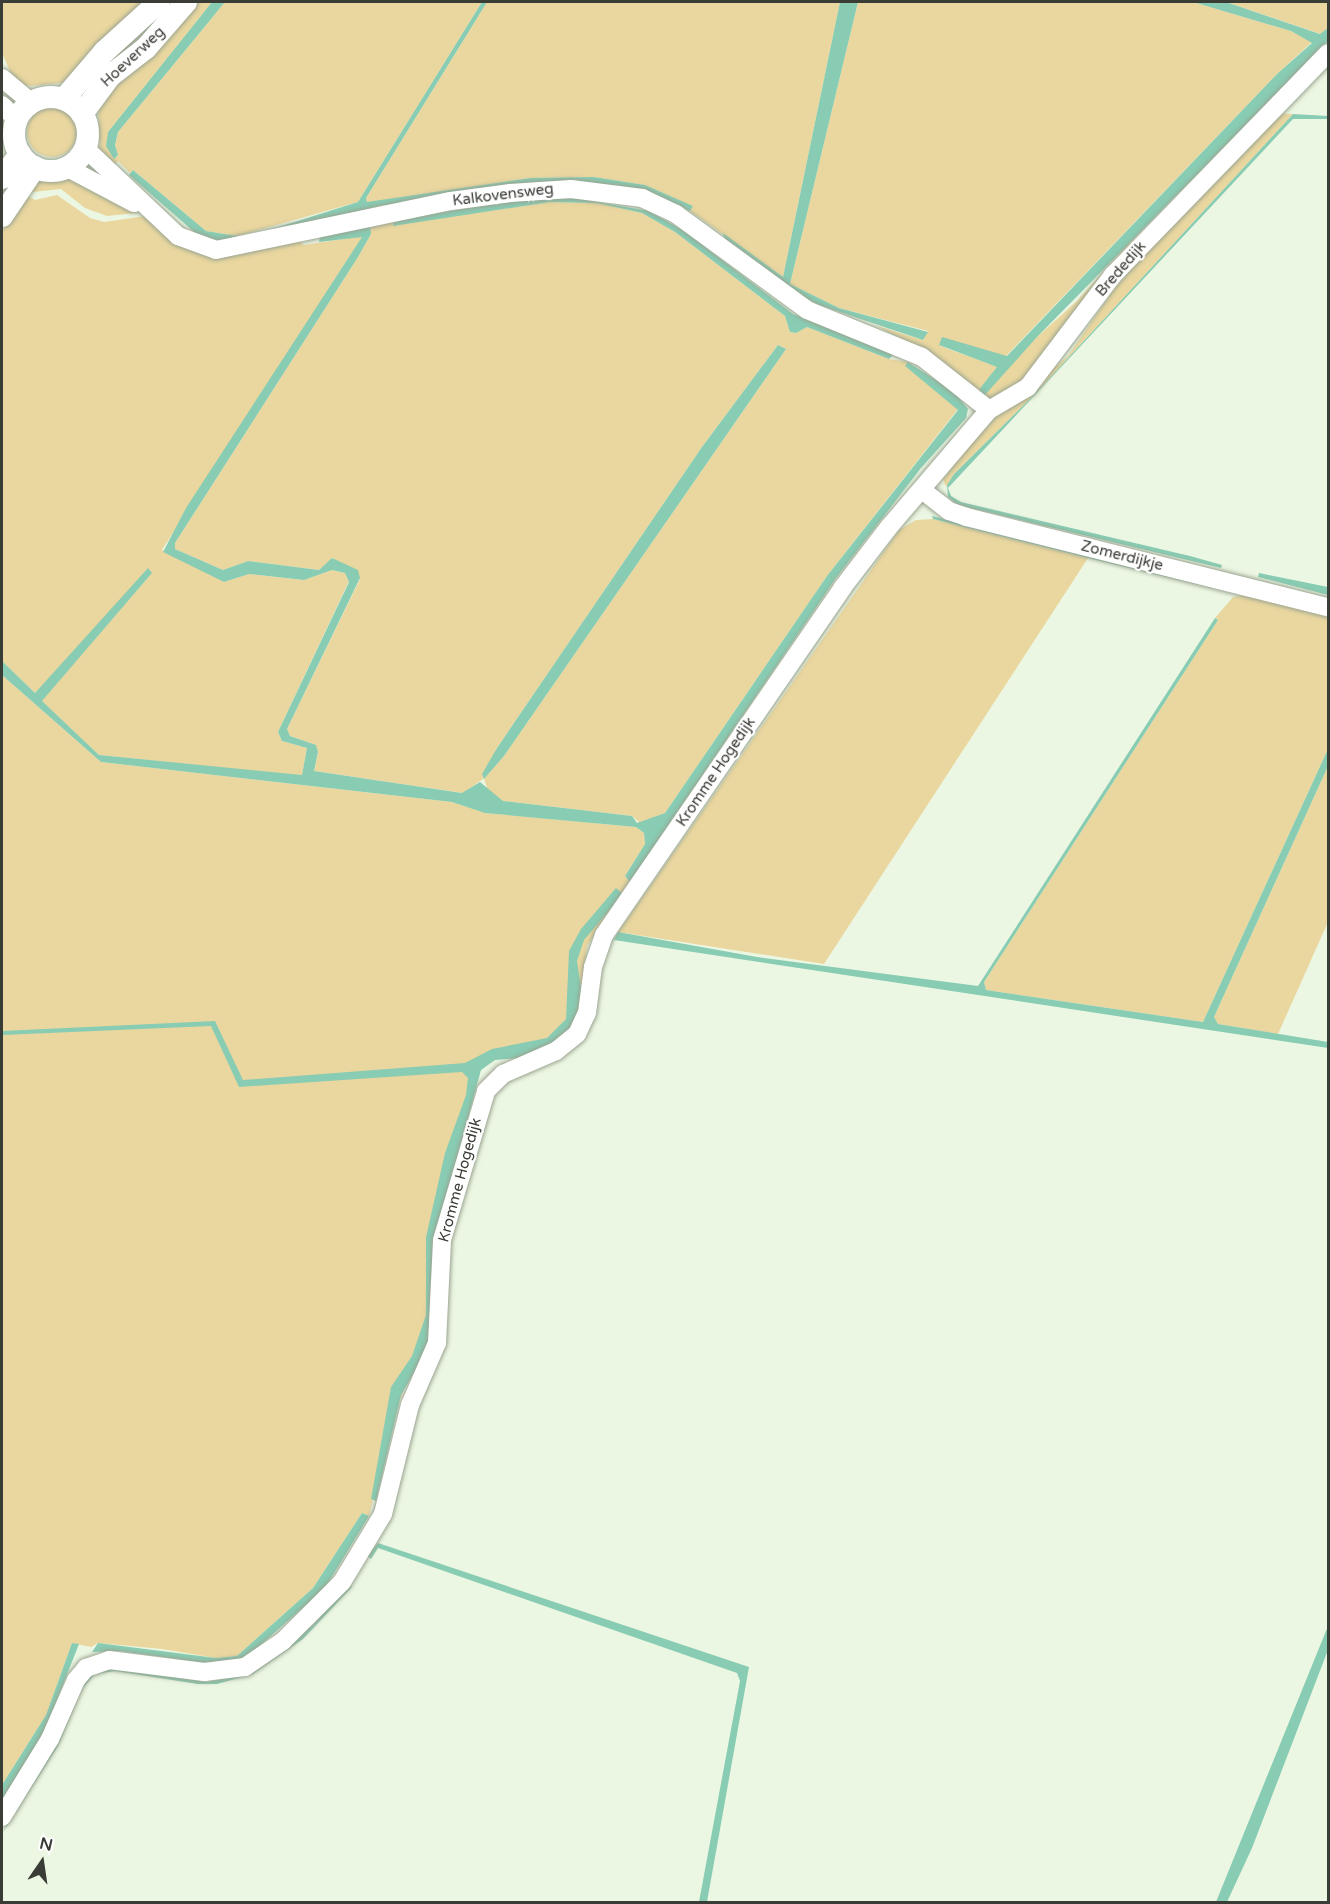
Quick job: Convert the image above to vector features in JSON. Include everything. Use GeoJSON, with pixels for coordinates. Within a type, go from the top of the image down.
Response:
{"type":"FeatureCollection","features":[{"type":"Feature","properties":{"kind":"main road","name":"Hoeverweg"},"geometry":{"type":"LineString","coordinates":[[64,99],[104,52],[159,2]]}},
{"type":"Feature","properties":{"kind":"main road","name":"Hoeverweg"},"geometry":{"type":"LineString","coordinates":[[82,114],[110,76],[146,48],[186,2]]}},
{"type":"Feature","properties":{"kind":"main road"},"geometry":{"type":"LineString","coordinates":[[53,97],[64,99],[82,114],[87,124],[85,148],[66,167],[56,170],[28,160],[14,131],[9,113],[31,102],[53,97]]}},
{"type":"Feature","properties":{"kind":"main road"},"geometry":{"type":"LineString","coordinates":[[2,178],[28,160]]}},
{"type":"Feature","properties":{"kind":"main road"},"geometry":{"type":"LineString","coordinates":[[2,216],[28,160]]}},
{"type":"Feature","properties":{"kind":"street","name":"Brededijk"},"geometry":{"type":"LineString","coordinates":[[922,490],[989,410],[1028,387],[1113,274],[1329,53]]}},
{"type":"Feature","properties":{"kind":"street"},"geometry":{"type":"LineString","coordinates":[[2,78],[31,102]]}},
{"type":"Feature","properties":{"kind":"street","name":"Kalkovensweg"},"geometry":{"type":"LineString","coordinates":[[85,148],[189,243],[226,250],[440,203],[510,193],[571,189],[642,198],[676,214],[807,310],[922,357],[989,410]]}},
{"type":"Feature","properties":{"kind":"street","name":"Kalkovensweg"},"geometry":{"type":"LineString","coordinates":[[66,167],[152,210]]}},
{"type":"Feature","properties":{"kind":"street","name":"Zomerdijkje"},"geometry":{"type":"LineString","coordinates":[[922,490],[949,511],[966,518],[1329,607]]}},
{"type":"Feature","properties":{"kind":"street","name":"Kromme Hogedijk"},"geometry":{"type":"LineString","coordinates":[[2,1816],[51,1739],[76,1680],[86,1668],[109,1660],[204,1672],[245,1667],[267,1654],[303,1624],[350,1569],[383,1514],[410,1405],[437,1343],[442,1240],[486,1091],[503,1074],[556,1051],[577,1034],[587,1013],[593,968],[604,935],[843,587],[922,490]]}},
{"type":"Feature","properties":{"kind":"shaded area"},"geometry":{"type":"Polygon","coordinates":[[[2,2],[151,2],[69,82],[31,86],[19,84],[13,78],[2,53],[2,2]]]}},
{"type":"Feature","properties":{"kind":"shaded area"},"geometry":{"type":"Polygon","coordinates":[[[191,2],[212,2],[108,132],[114,159],[118,155],[115,145],[118,132],[225,2],[482,2],[358,202],[237,236],[206,231],[133,170],[130,173],[118,161],[112,168],[100,149],[98,105],[191,2]]]}},
{"type":"Feature","properties":{"kind":"shaded area"},"geometry":{"type":"Polygon","coordinates":[[[212,2],[225,2],[118,132],[115,145],[118,155],[114,159],[106,146],[108,132],[212,2]]]}},
{"type":"Feature","properties":{"kind":"shaded area"},"geometry":{"type":"Polygon","coordinates":[[[482,2],[487,2],[366,198],[367,202],[530,178],[594,177],[645,185],[693,206],[690,211],[644,194],[492,189],[379,206],[265,236],[266,231],[358,202],[482,2]]]}},
{"type":"Feature","properties":{"kind":"shaded area"},"geometry":{"type":"Polygon","coordinates":[[[487,2],[840,2],[783,277],[690,211],[692,206],[645,185],[594,177],[530,178],[367,203],[366,198],[487,2]]]}},
{"type":"Feature","properties":{"kind":"shaded area"},"geometry":{"type":"Polygon","coordinates":[[[840,2],[858,2],[790,284],[839,308],[928,332],[923,340],[819,305],[786,287],[725,239],[723,233],[783,277],[840,2]]]}},
{"type":"Feature","properties":{"kind":"shaded area"},"geometry":{"type":"Polygon","coordinates":[[[858,2],[1193,2],[1291,31],[1312,42],[1277,74],[1006,356],[940,346],[998,367],[981,387],[1077,301],[1139,232],[1033,374],[992,401],[982,399],[923,350],[875,325],[923,340],[928,331],[839,308],[790,284],[858,2]]]}},
{"type":"Feature","properties":{"kind":"shaded area"},"geometry":{"type":"Polygon","coordinates":[[[1193,2],[1226,2],[1320,34],[1328,28],[1328,41],[1037,337],[984,396],[979,392],[981,387],[997,367],[939,345],[942,337],[1007,356],[1277,74],[1312,43],[1291,31],[1193,2]]]}},
{"type":"Feature","properties":{"kind":"shaded area"},"geometry":{"type":"Polygon","coordinates":[[[1226,2],[1328,2],[1328,28],[1321,34],[1226,2]]]}},
{"type":"Feature","properties":{"kind":"shaded area"},"geometry":{"type":"Polygon","coordinates":[[[47,107],[57,107],[70,114],[77,127],[77,137],[70,150],[57,157],[47,157],[38,153],[31,146],[27,137],[27,127],[31,118],[38,111],[47,107]]]}},
{"type":"Feature","properties":{"kind":"shaded area"},"geometry":{"type":"Polygon","coordinates":[[[1271,113],[1293,114],[1034,395],[954,474],[946,487],[943,479],[967,448],[996,417],[1068,356],[1114,289],[1271,113]]]}},
{"type":"Feature","properties":{"kind":"shaded area"},"geometry":{"type":"Polygon","coordinates":[[[1293,114],[1328,116],[1328,119],[1293,119],[948,488],[951,496],[961,502],[1190,556],[1222,565],[1221,568],[958,505],[948,497],[947,485],[954,474],[1034,395],[1293,114]]]}},
{"type":"Feature","properties":{"kind":"shaded area"},"geometry":{"type":"Polygon","coordinates":[[[133,170],[206,231],[237,236],[231,242],[200,237],[129,175],[133,170]]]}},
{"type":"Feature","properties":{"kind":"shaded area"},"geometry":{"type":"Polygon","coordinates":[[[66,178],[137,210],[136,213],[107,216],[85,208],[61,189],[33,192],[27,188],[33,181],[66,178]]]}},
{"type":"Feature","properties":{"kind":"shaded area"},"geometry":{"type":"Polygon","coordinates":[[[23,193],[35,200],[57,195],[90,218],[104,222],[146,216],[179,244],[212,256],[297,240],[304,245],[363,236],[162,550],[224,582],[249,574],[304,580],[332,570],[345,573],[349,581],[278,732],[282,741],[307,748],[302,776],[99,755],[41,701],[152,573],[35,693],[2,661],[2,232],[23,193]]]}},
{"type":"Feature","properties":{"kind":"shaded area"},"geometry":{"type":"Polygon","coordinates":[[[532,198],[580,199],[649,211],[684,231],[793,314],[894,354],[889,359],[807,327],[796,333],[790,332],[785,316],[675,232],[642,213],[597,203],[550,202],[393,226],[394,220],[532,198]]]}},
{"type":"Feature","properties":{"kind":"shaded area"},"geometry":{"type":"Polygon","coordinates":[[[550,202],[597,203],[642,213],[675,232],[785,316],[790,332],[796,333],[807,327],[889,359],[908,362],[906,366],[958,409],[827,576],[665,813],[640,823],[632,816],[503,801],[489,793],[484,779],[504,756],[786,349],[778,345],[702,447],[497,748],[483,779],[463,793],[314,771],[318,753],[316,745],[290,736],[287,729],[360,579],[333,558],[319,570],[248,561],[223,570],[175,549],[175,543],[358,257],[371,234],[370,225],[394,220],[393,225],[550,202]]]}},
{"type":"Feature","properties":{"kind":"shaded area"},"geometry":{"type":"Polygon","coordinates":[[[370,225],[371,234],[358,257],[175,543],[175,549],[223,570],[248,561],[319,570],[332,558],[358,570],[360,578],[287,729],[290,736],[316,745],[318,752],[314,771],[462,793],[480,782],[503,801],[632,816],[637,823],[665,813],[827,576],[958,410],[905,366],[908,362],[954,392],[968,409],[966,418],[921,468],[836,578],[630,882],[625,876],[645,844],[644,833],[636,827],[485,813],[452,802],[101,762],[2,675],[2,661],[35,693],[148,568],[152,573],[42,701],[99,755],[302,775],[307,748],[282,741],[278,732],[349,582],[345,573],[332,570],[304,580],[249,574],[224,582],[163,552],[186,508],[362,237],[319,242],[320,235],[370,225]]]}},
{"type":"Feature","properties":{"kind":"shaded area"},"geometry":{"type":"Polygon","coordinates":[[[778,345],[786,349],[504,756],[484,779],[482,774],[497,748],[702,447],[778,345]]]}},
{"type":"Feature","properties":{"kind":"shaded area"},"geometry":{"type":"Polygon","coordinates":[[[932,516],[1213,585],[1212,588],[1088,558],[933,519],[932,516]]]}},
{"type":"Feature","properties":{"kind":"shaded area"},"geometry":{"type":"Polygon","coordinates":[[[933,519],[1088,558],[824,964],[618,932],[899,530],[916,520],[933,519]]]}},
{"type":"Feature","properties":{"kind":"shaded area"},"geometry":{"type":"Polygon","coordinates":[[[1259,573],[1328,587],[1328,595],[1258,577],[1259,573]]]}},
{"type":"Feature","properties":{"kind":"shaded area"},"geometry":{"type":"Polygon","coordinates":[[[1246,595],[1328,616],[1328,749],[1203,1022],[986,990],[984,982],[1218,620],[1215,618],[1233,597],[1246,595]]]}},
{"type":"Feature","properties":{"kind":"shaded area"},"geometry":{"type":"Polygon","coordinates":[[[1215,618],[1218,620],[984,982],[986,990],[1203,1022],[1328,749],[1328,766],[1214,1017],[1218,1024],[1328,1042],[1328,1048],[614,940],[618,932],[757,957],[978,986],[1215,618]]]}},
{"type":"Feature","properties":{"kind":"shaded area"},"geometry":{"type":"Polygon","coordinates":[[[2,675],[101,762],[452,802],[486,813],[636,827],[644,833],[645,844],[625,876],[630,882],[587,946],[582,995],[564,1035],[504,1054],[478,1071],[429,1259],[432,1318],[393,1418],[369,1516],[362,1513],[313,1588],[237,1656],[216,1658],[162,1649],[98,1643],[91,1647],[72,1643],[46,1715],[2,1785],[2,675]]]}},
{"type":"Feature","properties":{"kind":"shaded area"},"geometry":{"type":"Polygon","coordinates":[[[1328,766],[1328,922],[1278,1034],[1218,1024],[1214,1017],[1328,766]]]}},
{"type":"Feature","properties":{"kind":"shaded area"},"geometry":{"type":"Polygon","coordinates":[[[616,888],[623,894],[584,940],[577,961],[582,995],[579,1014],[568,1034],[551,1047],[521,1058],[495,1060],[481,1070],[437,1230],[432,1263],[434,1327],[420,1362],[401,1395],[376,1501],[371,1499],[391,1387],[412,1356],[426,1315],[426,1237],[445,1153],[466,1095],[468,1078],[462,1072],[239,1087],[211,1026],[2,1035],[2,1031],[215,1021],[243,1080],[465,1063],[492,1049],[547,1038],[566,1019],[569,951],[581,929],[616,888]]]}},
{"type":"Feature","properties":{"kind":"shaded area"},"geometry":{"type":"Polygon","coordinates":[[[362,1513],[369,1516],[325,1588],[248,1656],[220,1665],[120,1651],[92,1652],[98,1643],[216,1658],[237,1656],[313,1588],[362,1513]]]}},
{"type":"Feature","properties":{"kind":"shaded area"},"geometry":{"type":"Polygon","coordinates":[[[378,1543],[749,1667],[707,1902],[699,1902],[740,1681],[737,1673],[378,1548],[371,1559],[367,1556],[378,1543]]]}},
{"type":"Feature","properties":{"kind":"shaded area"},"geometry":{"type":"Polygon","coordinates":[[[348,1585],[352,1587],[303,1639],[253,1674],[217,1684],[198,1684],[115,1671],[95,1674],[82,1689],[58,1746],[2,1834],[80,1686],[96,1671],[114,1668],[207,1682],[250,1673],[313,1625],[348,1585]]]}},
{"type":"Feature","properties":{"kind":"shaded area"},"geometry":{"type":"Polygon","coordinates":[[[1328,1626],[1328,1650],[1252,1848],[1227,1902],[1216,1902],[1328,1626]]]}},
{"type":"Feature","properties":{"kind":"shaded area"},"geometry":{"type":"Polygon","coordinates":[[[72,1643],[79,1644],[42,1738],[2,1800],[2,1785],[46,1715],[72,1643]]]}}]}
